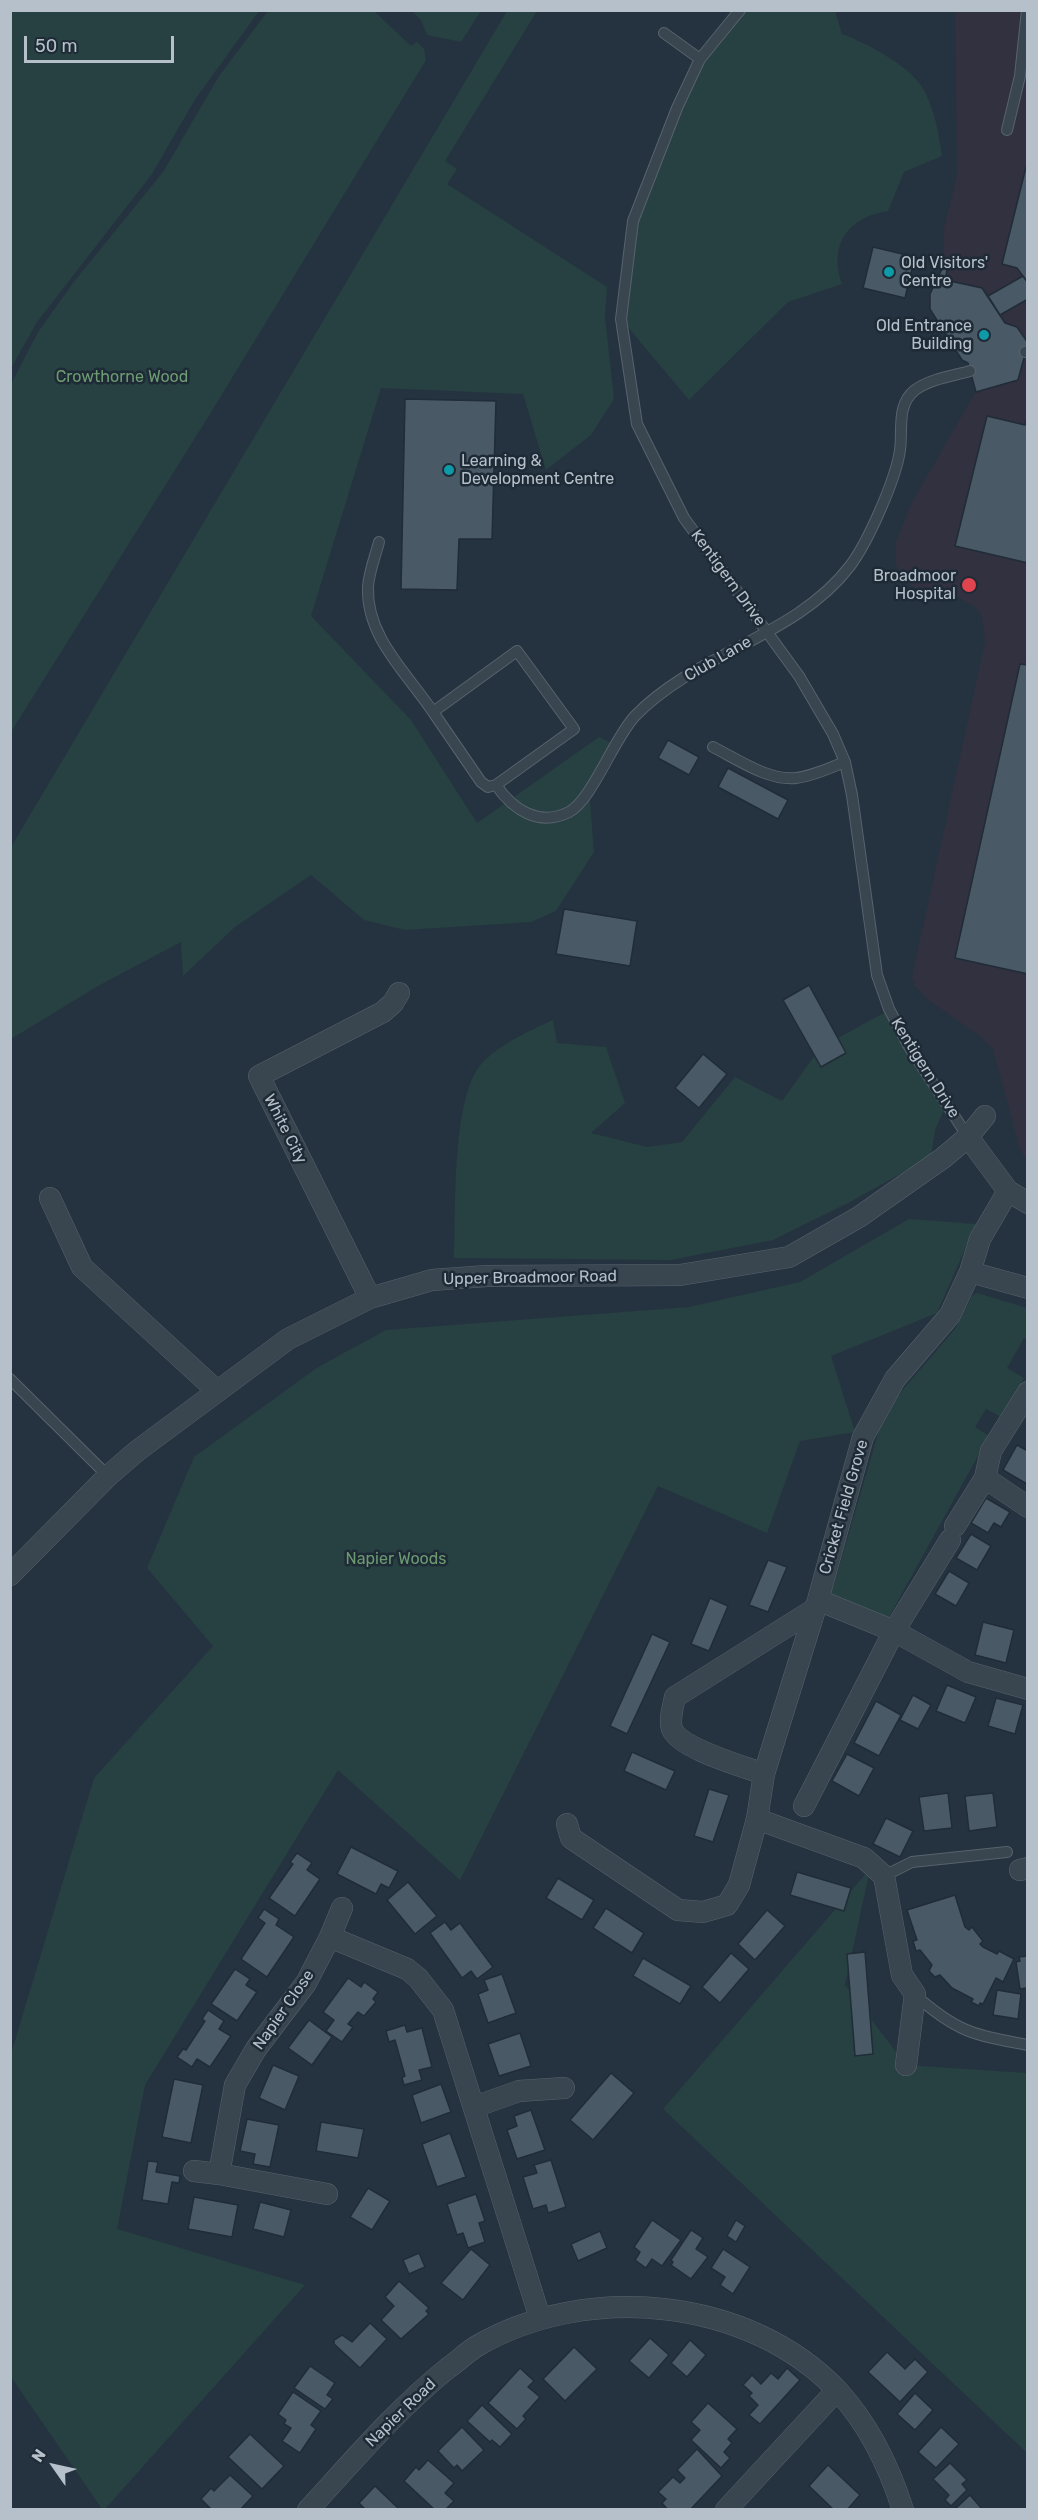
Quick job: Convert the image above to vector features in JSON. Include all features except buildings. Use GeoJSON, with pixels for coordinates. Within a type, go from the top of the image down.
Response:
{"type":"FeatureCollection","features":[{"type":"Feature","properties":{"kind":"street","name":"White City"},"geometry":{"type":"LineString","coordinates":[[370,1298],[259,1076],[383,1012],[393,1003],[399,993]]}},
{"type":"Feature","properties":{"kind":"street","name":"Upper Broadmoor Road"},"geometry":{"type":"LineString","coordinates":[[10,1575],[108,1476],[137,1451],[288,1339],[370,1298],[432,1280],[487,1276],[680,1275],[789,1257],[859,1217],[943,1158],[968,1137],[985,1116]]}},
{"type":"Feature","properties":{"kind":"street"},"geometry":{"type":"LineString","coordinates":[[968,1137],[1008,1191],[1028,1203]]}},
{"type":"Feature","properties":{"kind":"street","name":"Cricket Field Grove"},"geometry":{"type":"LineString","coordinates":[[567,1824],[571,1838],[678,1910],[703,1912],[727,1905],[739,1885],[757,1819],[764,1774],[863,1437],[896,1379],[950,1315],[970,1272],[980,1239],[1008,1191]]}},
{"type":"Feature","properties":{"kind":"street"},"geometry":{"type":"LineString","coordinates":[[50,1198],[82,1267],[217,1391]]}},
{"type":"Feature","properties":{"kind":"street"},"geometry":{"type":"LineString","coordinates":[[970,1272],[1028,1288]]}},
{"type":"Feature","properties":{"kind":"street"},"geometry":{"type":"LineString","coordinates":[[804,1806],[894,1631],[985,1478],[991,1451],[1028,1392]]}},
{"type":"Feature","properties":{"kind":"street"},"geometry":{"type":"LineString","coordinates":[[985,1478],[1028,1507]]}},
{"type":"Feature","properties":{"kind":"street"},"geometry":{"type":"LineString","coordinates":[[764,1774],[687,1745],[673,1731],[671,1719],[675,1696],[815,1605],[894,1631],[968,1672],[1028,1689]]}},
{"type":"Feature","properties":{"kind":"street"},"geometry":{"type":"LineString","coordinates":[[757,1819],[864,1858],[884,1876],[902,1975],[915,1994],[906,2065]]}},
{"type":"Feature","properties":{"kind":"street","name":"Napier Close"},"geometry":{"type":"LineString","coordinates":[[219,2174],[235,2085],[256,2049],[306,1983],[342,1908]]}},
{"type":"Feature","properties":{"kind":"street"},"geometry":{"type":"LineString","coordinates":[[330,1937],[388,1960],[418,1977],[443,2010],[540,2318]]}},
{"type":"Feature","properties":{"kind":"street"},"geometry":{"type":"LineString","coordinates":[[474,2107],[519,2091],[564,2088]]}},
{"type":"Feature","properties":{"kind":"street"},"geometry":{"type":"LineString","coordinates":[[194,2171],[327,2194]]}},
{"type":"Feature","properties":{"kind":"street","name":"Napier Road"},"geometry":{"type":"LineString","coordinates":[[308,2510],[413,2396],[477,2346],[540,2318],[601,2306],[670,2311],[740,2326],[783,2347],[837,2390],[865,2425],[893,2479],[903,2510]]}},
{"type":"Feature","properties":{"kind":"street"},"geometry":{"type":"LineString","coordinates":[[726,2510],[837,2390]]}},
{"type":"Feature","properties":{"kind":"lane","name":"Kentigern Drive"},"geometry":{"type":"LineString","coordinates":[[740,10],[700,59],[677,108],[633,221],[621,319],[637,424],[684,518],[799,676],[833,734],[845,762],[852,795],[878,975],[889,1010],[908,1045],[968,1137]]}},
{"type":"Feature","properties":{"kind":"lane"},"geometry":{"type":"LineString","coordinates":[[1007,130],[1020,76],[1027,10]]}},
{"type":"Feature","properties":{"kind":"lane"},"geometry":{"type":"LineString","coordinates":[[664,33],[700,59]]}},
{"type":"Feature","properties":{"kind":"lane","name":"Club Lane"},"geometry":{"type":"LineString","coordinates":[[379,543],[368,586],[373,624],[381,641],[480,782],[488,787],[496,785],[518,810],[533,817],[552,817],[569,812],[582,801],[614,744],[635,716],[666,691],[715,658],[767,632],[827,589],[850,566],[867,537],[900,451],[902,411],[906,400],[914,391],[928,383],[970,371]]}},
{"type":"Feature","properties":{"kind":"lane"},"geometry":{"type":"LineString","coordinates":[[433,712],[517,651],[574,729],[496,785]]}},
{"type":"Feature","properties":{"kind":"lane"},"geometry":{"type":"LineString","coordinates":[[713,747],[770,774],[782,777],[809,775],[845,762]]}},
{"type":"Feature","properties":{"kind":"lane"},"geometry":{"type":"LineString","coordinates":[[10,1379],[108,1476]]}},
{"type":"Feature","properties":{"kind":"lane"},"geometry":{"type":"LineString","coordinates":[[884,1876],[912,1862],[1007,1852]]}},
{"type":"Feature","properties":{"kind":"lane"},"geometry":{"type":"LineString","coordinates":[[915,1994],[953,2026],[984,2037],[1028,2045]]}},
{"type":"Feature","properties":{"kind":"shaded area","name":"Broadmoor Hospital"},"geometry":{"type":"Polygon","coordinates":[[[955,11],[1027,11],[1027,1162],[1020,1149],[993,1049],[980,1036],[928,1000],[915,986],[912,977],[985,642],[982,616],[975,607],[956,596],[916,588],[906,583],[896,565],[896,542],[911,504],[976,391],[968,363],[962,360],[930,309],[928,301],[942,269],[946,268],[944,266],[944,228],[957,176],[955,11]]]}},
{"type":"Feature","properties":{"kind":"green space","name":"Crowthorne Wood"},"geometry":{"type":"Polygon","coordinates":[[[11,10],[259,11],[194,101],[152,174],[37,322],[11,368],[11,10]]]}},
{"type":"Feature","properties":{"kind":"green space","name":"Crowthorne Wood"},"geometry":{"type":"Polygon","coordinates":[[[268,11],[374,11],[411,46],[417,42],[424,49],[426,60],[210,414],[11,732],[11,384],[38,332],[73,283],[163,172],[219,76],[268,11]]]}},
{"type":"Feature","properties":{"kind":"green space"},"geometry":{"type":"Polygon","coordinates":[[[412,11],[481,11],[461,42],[427,35],[421,20],[412,11]]]}},
{"type":"Feature","properties":{"kind":"green space"},"geometry":{"type":"Polygon","coordinates":[[[507,11],[537,11],[445,161],[457,169],[447,184],[607,287],[605,317],[614,399],[591,435],[546,470],[523,394],[381,388],[311,616],[411,720],[477,823],[599,737],[614,744],[589,788],[594,852],[556,911],[531,922],[405,930],[364,920],[311,875],[235,927],[183,976],[181,942],[98,986],[11,1039],[11,847],[507,11]]]}},
{"type":"Feature","properties":{"kind":"green space"},"geometry":{"type":"Polygon","coordinates":[[[740,11],[835,11],[842,34],[889,57],[919,83],[934,116],[942,156],[904,172],[888,211],[862,219],[852,226],[840,245],[838,270],[842,284],[788,302],[689,400],[621,319],[633,221],[700,59],[740,11]]]}},
{"type":"Feature","properties":{"kind":"green space"},"geometry":{"type":"Polygon","coordinates":[[[889,1010],[947,1103],[935,1130],[931,1157],[848,1203],[773,1240],[671,1260],[454,1258],[457,1156],[465,1101],[472,1079],[482,1063],[515,1038],[553,1020],[557,1043],[606,1047],[625,1103],[591,1133],[647,1147],[682,1142],[735,1077],[782,1101],[820,1048],[889,1010]]]}},
{"type":"Feature","properties":{"kind":"green space","name":"Napier Woods"},"geometry":{"type":"Polygon","coordinates":[[[909,1219],[976,1224],[937,1313],[831,1356],[855,1432],[800,1441],[767,1533],[658,1486],[460,1880],[338,1770],[145,2085],[117,2229],[305,2285],[105,2509],[102,2509],[11,2377],[10,2057],[94,1778],[213,1646],[147,1568],[194,1457],[318,1367],[386,1330],[689,1307],[800,1282],[909,1219]]]}},
{"type":"Feature","properties":{"kind":"green space"},"geometry":{"type":"Polygon","coordinates":[[[977,1293],[1027,1308],[1027,1339],[1024,1338],[1007,1368],[1024,1378],[1001,1417],[986,1409],[975,1427],[989,1436],[884,1626],[831,1594],[880,1427],[900,1393],[955,1329],[972,1296],[977,1293]]]}},
{"type":"Feature","properties":{"kind":"green space"},"geometry":{"type":"Polygon","coordinates":[[[870,1869],[845,1985],[906,2065],[1027,2073],[1027,2453],[663,2109],[870,1869]]]}},
{"type":"Feature","properties":{"kind":"place","name":"Old Visitors' Centre"},"geometry":{"type":"Point","coordinates":[889,272]}},
{"type":"Feature","properties":{"kind":"place","name":"Old Entrance Building"},"geometry":{"type":"Point","coordinates":[984,335]}},
{"type":"Feature","properties":{"kind":"place","name":"Learning & Development Centre"},"geometry":{"type":"Point","coordinates":[449,470]}},
{"type":"Feature","properties":{"kind":"place","name":"Broadmoor Hospital"},"geometry":{"type":"Point","coordinates":[969,585]}}]}
